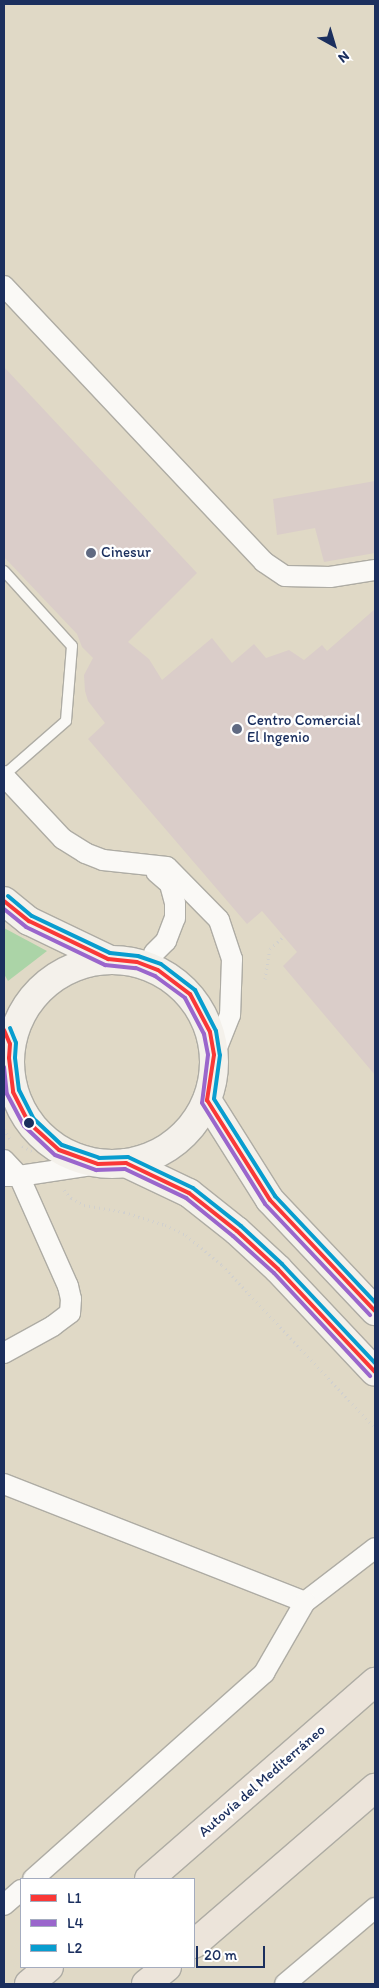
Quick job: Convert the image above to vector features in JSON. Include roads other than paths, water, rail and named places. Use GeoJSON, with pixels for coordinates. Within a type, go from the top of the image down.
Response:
{"type":"FeatureCollection","features":[{"type":"Feature","properties":{"kind":"highway","name":"Autovía del Mediterráneo"},"geometry":{"type":"LineString","coordinates":[[150,1878],[375,1682]]}},
{"type":"Feature","properties":{"kind":"highway"},"geometry":{"type":"LineString","coordinates":[[195,1943],[375,1788]]}},
{"type":"Feature","properties":{"kind":"highway"},"geometry":{"type":"LineString","coordinates":[[29,1984],[48,1968]]}},
{"type":"Feature","properties":{"kind":"highway"},"geometry":{"type":"LineString","coordinates":[[146,1984],[166,1968]]}},
{"type":"Feature","properties":{"kind":"street"},"geometry":{"type":"LineString","coordinates":[[4,286],[264,562],[285,576],[330,578],[375,570]]}},
{"type":"Feature","properties":{"kind":"street"},"geometry":{"type":"LineString","coordinates":[[4,776],[63,839],[86,853],[103,860],[167,867],[219,920],[232,959],[230,1015],[214,1055],[207,1100],[197,1118],[178,1140],[143,1159],[126,1163],[98,1164],[11,1176]]}},
{"type":"Feature","properties":{"kind":"street"},"geometry":{"type":"LineString","coordinates":[[136,863],[158,873],[170,884],[175,903],[175,918],[166,941],[154,953]]}},
{"type":"Feature","properties":{"kind":"street"},"geometry":{"type":"LineString","coordinates":[[4,901],[29,920],[108,959]]}},
{"type":"Feature","properties":{"kind":"street"},"geometry":{"type":"LineString","coordinates":[[98,1164],[59,1150],[29,1123],[13,1092],[7,1051],[26,1005],[50,980],[83,963],[108,959],[136,962],[158,970],[190,994],[210,1032],[214,1055]]}},
{"type":"Feature","properties":{"kind":"street"},"geometry":{"type":"LineString","coordinates":[[207,1100],[270,1200],[375,1311]]}},
{"type":"Feature","properties":{"kind":"street"},"geometry":{"type":"LineString","coordinates":[[4,1160],[68,1286],[70,1313],[53,1326],[4,1353]]}},
{"type":"Feature","properties":{"kind":"street"},"geometry":{"type":"LineString","coordinates":[[126,1163],[188,1193],[237,1231],[278,1269],[375,1372]]}},
{"type":"Feature","properties":{"kind":"street"},"geometry":{"type":"LineString","coordinates":[[4,1484],[305,1602]]}},
{"type":"Feature","properties":{"kind":"street"},"geometry":{"type":"LineString","coordinates":[[34,1878],[264,1673],[305,1602],[375,1548]]}},
{"type":"Feature","properties":{"kind":"street"},"geometry":{"type":"LineString","coordinates":[[4,1905],[20,1891]]}},
{"type":"Feature","properties":{"kind":"street"},"geometry":{"type":"LineString","coordinates":[[284,1984],[375,1908]]}},
{"type":"Feature","properties":{"kind":"lane"},"geometry":{"type":"LineString","coordinates":[[4,571],[72,646],[66,721],[4,776]]}},
{"type":"Feature","properties":{"kind":"place","name":"Cinesur"},"geometry":{"type":"Point","coordinates":[91,553]}},
{"type":"Feature","properties":{"kind":"place","name":"Centro Comercial El Ingenio"},"geometry":{"type":"Point","coordinates":[237,729]}}]}
